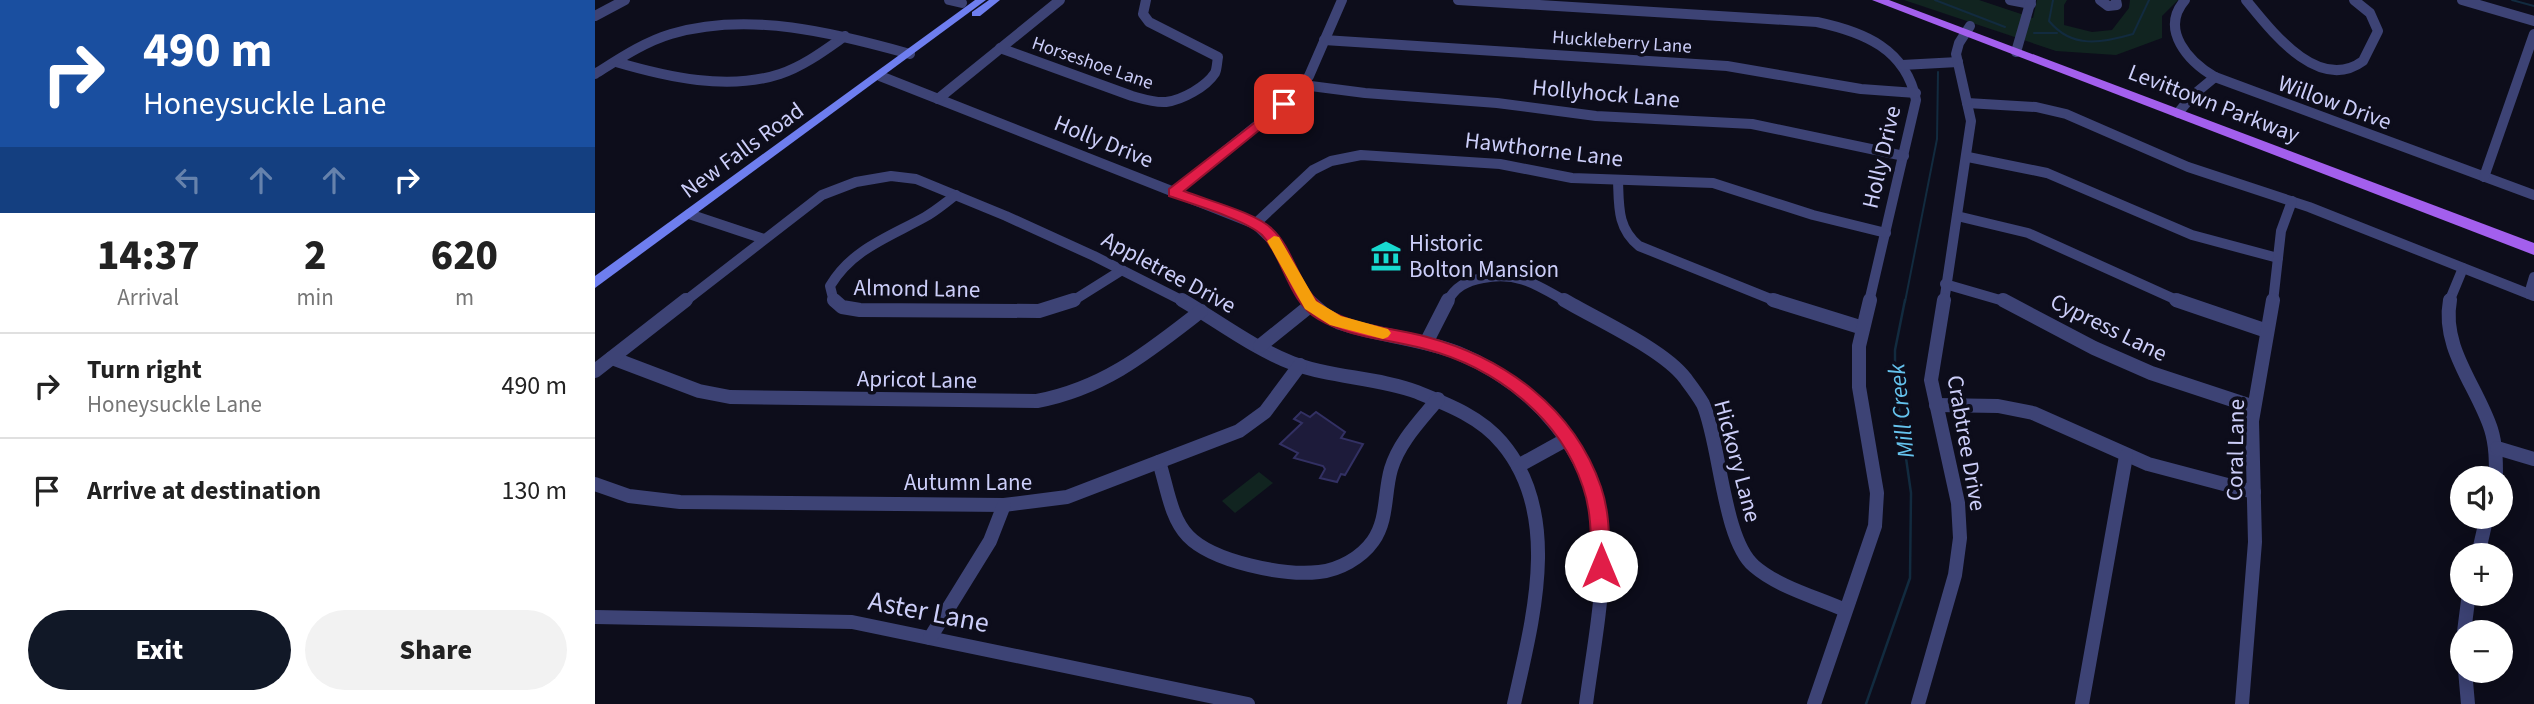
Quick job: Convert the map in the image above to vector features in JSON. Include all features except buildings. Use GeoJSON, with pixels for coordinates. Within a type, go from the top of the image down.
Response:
{"type":"FeatureCollection","features":[{"type":"Feature","properties":{"kind":"main road","name":"New Falls Road"},"geometry":{"type":"LineString","coordinates":[[595,283],[981,0]]}},
{"type":"Feature","properties":{"kind":"main road","name":"New Falls Road"},"geometry":{"type":"LineString","coordinates":[[912,53],[936,41],[995,0]]}},
{"type":"Feature","properties":{"kind":"main road","name":"Levittown Parkway"},"geometry":{"type":"LineString","coordinates":[[1878,0],[1968,29]]}},
{"type":"Feature","properties":{"kind":"main road","name":"Levittown Parkway"},"geometry":{"type":"LineString","coordinates":[[1902,0],[1968,29],[2534,248]]}},
{"type":"Feature","properties":{"kind":"main road","name":"Levittown Parkway"},"geometry":{"type":"LineString","coordinates":[[2181,110],[2534,238]]}},
{"type":"Feature","properties":{"kind":"street"},"geometry":{"type":"LineString","coordinates":[[595,16],[625,0]]}},
{"type":"Feature","properties":{"kind":"street"},"geometry":{"type":"LineString","coordinates":[[949,0],[962,3]]}},
{"type":"Feature","properties":{"kind":"street"},"geometry":{"type":"LineString","coordinates":[[938,99],[1060,0]]}},
{"type":"Feature","properties":{"kind":"street","name":"Horseshoe Lane"},"geometry":{"type":"LineString","coordinates":[[1000,48],[1148,101],[1176,99],[1190,93],[1216,72],[1219,68],[1218,57],[1149,22],[1143,14],[1146,0]]}},
{"type":"Feature","properties":{"kind":"street"},"geometry":{"type":"LineString","coordinates":[[1174,192],[1284,104],[1303,85],[1342,0]]}},
{"type":"Feature","properties":{"kind":"street","name":"Holly Drive"},"geometry":{"type":"LineString","coordinates":[[1458,0],[1817,22],[1865,37],[1880,45],[1911,77],[1916,93],[1904,156],[1863,328],[1859,387],[1876,478],[1875,526],[1814,704]]}},
{"type":"Feature","properties":{"kind":"street"},"geometry":{"type":"LineString","coordinates":[[2010,0],[2031,2],[2017,48]]}},
{"type":"Feature","properties":{"kind":"street"},"geometry":{"type":"LineString","coordinates":[[2101,0],[2103,4],[2112,6],[2118,4],[2116,0]]}},
{"type":"Feature","properties":{"kind":"street","name":"Willow Drive"},"geometry":{"type":"LineString","coordinates":[[2185,0],[2179,7],[2176,18],[2179,45],[2190,60],[2215,77],[2534,195]]}},
{"type":"Feature","properties":{"kind":"street"},"geometry":{"type":"LineString","coordinates":[[2246,0],[2296,55],[2317,64],[2343,68],[2356,66],[2364,60],[2378,31],[2370,13],[2354,0]]}},
{"type":"Feature","properties":{"kind":"street"},"geometry":{"type":"LineString","coordinates":[[2462,0],[2534,21]]}},
{"type":"Feature","properties":{"kind":"street"},"geometry":{"type":"LineString","coordinates":[[595,74],[661,37],[706,26],[814,30],[912,53]]}},
{"type":"Feature","properties":{"kind":"street","name":"Crabtree Drive"},"geometry":{"type":"LineString","coordinates":[[1918,704],[1955,575],[1960,538],[1958,503],[1936,405],[1932,370],[1971,132],[1957,48],[1968,29]]}},
{"type":"Feature","properties":{"kind":"street"},"geometry":{"type":"LineString","coordinates":[[2484,177],[2534,34]]}},
{"type":"Feature","properties":{"kind":"street"},"geometry":{"type":"LineString","coordinates":[[615,62],[666,76],[751,80],[791,70],[845,36]]}},
{"type":"Feature","properties":{"kind":"street","name":"Huckleberry Lane"},"geometry":{"type":"LineString","coordinates":[[1324,40],[1727,66],[1861,89],[1916,93]]}},
{"type":"Feature","properties":{"kind":"street"},"geometry":{"type":"LineString","coordinates":[[1902,65],[1958,62]]}},
{"type":"Feature","properties":{"kind":"street","name":"Holly Drive"},"geometry":{"type":"LineString","coordinates":[[880,76],[1255,224],[1275,241],[1311,305]]}},
{"type":"Feature","properties":{"kind":"street"},"geometry":{"type":"LineString","coordinates":[[2181,110],[2215,77]]}},
{"type":"Feature","properties":{"kind":"street","name":"Hollyhock Lane"},"geometry":{"type":"LineString","coordinates":[[1303,85],[1365,93],[1515,105],[1596,116],[1752,124],[1904,156]]}},
{"type":"Feature","properties":{"kind":"street"},"geometry":{"type":"LineString","coordinates":[[1967,103],[2036,107],[2066,114],[2188,167],[2292,201],[2531,295],[2534,277]]}},
{"type":"Feature","properties":{"kind":"street","name":"Hawthorne Lane"},"geometry":{"type":"LineString","coordinates":[[1255,224],[1314,170],[1331,161],[1374,154],[1500,163],[1555,176],[1725,185],[1813,215],[1886,233]]}},
{"type":"Feature","properties":{"kind":"street"},"geometry":{"type":"LineString","coordinates":[[1968,157],[2047,173],[2192,234],[2278,258]]}},
{"type":"Feature","properties":{"kind":"street","name":"Appletree Drive"},"geometry":{"type":"LineString","coordinates":[[595,371],[822,195],[875,177],[895,175],[916,179],[1122,270],[1300,365],[1412,390],[1438,399],[1473,418],[1490,432],[1518,466],[1534,502],[1540,543],[1531,617],[1514,704]]}},
{"type":"Feature","properties":{"kind":"street"},"geometry":{"type":"LineString","coordinates":[[1618,180],[1621,226],[1625,234],[1639,246],[1790,307],[1863,328]]}},
{"type":"Feature","properties":{"kind":"street","name":"Almond Lane"},"geometry":{"type":"LineString","coordinates":[[956,195],[926,216],[872,244],[847,263],[830,286],[834,302],[842,307],[860,310],[1039,311],[1062,307],[1079,299],[1122,270]]}},
{"type":"Feature","properties":{"kind":"street","name":"Coral Lane"},"geometry":{"type":"LineString","coordinates":[[2242,704],[2255,542],[2252,454],[2254,407],[2281,231],[2292,201]]}},
{"type":"Feature","properties":{"kind":"street"},"geometry":{"type":"LineString","coordinates":[[689,214],[764,239]]}},
{"type":"Feature","properties":{"kind":"street"},"geometry":{"type":"LineString","coordinates":[[1957,216],[2028,233],[2166,297],[2267,331]]}},
{"type":"Feature","properties":{"kind":"street"},"geometry":{"type":"LineString","coordinates":[[2463,268],[2449,303],[2450,328],[2454,349],[2486,409],[2497,448],[2496,466]]}},
{"type":"Feature","properties":{"kind":"street","name":"Hickory Lane"},"geometry":{"type":"LineString","coordinates":[[1426,343],[1453,291],[1468,281],[1502,274],[1523,278],[1658,355],[1682,375],[1703,405],[1731,519],[1745,555],[1752,565],[1771,578],[1845,610]]}},
{"type":"Feature","properties":{"kind":"street","name":"Cypress Lane"},"geometry":{"type":"LineString","coordinates":[[1945,284],[1983,293],[2018,306],[2094,348],[2151,373],[2254,407]]}},
{"type":"Feature","properties":{"kind":"street"},"geometry":{"type":"LineString","coordinates":[[1260,346],[1311,305],[1336,321],[1426,343],[1485,365],[1511,381],[1538,403],[1567,439],[1593,488],[1601,533],[1600,581],[1586,704]]}},
{"type":"Feature","properties":{"kind":"street","name":"Apricot Lane"},"geometry":{"type":"LineString","coordinates":[[612,358],[699,391],[730,397],[1037,401],[1083,391],[1112,377],[1201,311]]}},
{"type":"Feature","properties":{"kind":"street","name":"Autumn Lane"},"geometry":{"type":"LineString","coordinates":[[595,484],[629,496],[680,502],[1004,505],[1044,502],[1067,497],[1221,439],[1254,421],[1276,399],[1300,365]]}},
{"type":"Feature","properties":{"kind":"street"},"geometry":{"type":"LineString","coordinates":[[1159,462],[1182,525],[1188,536],[1198,545],[1234,560],[1298,572],[1321,572],[1347,564],[1363,553],[1372,542],[1383,521],[1389,477],[1397,454],[1438,399]]}},
{"type":"Feature","properties":{"kind":"street"},"geometry":{"type":"LineString","coordinates":[[1936,405],[1998,406],[2024,411],[2045,417],[2126,456],[2191,477],[2254,492]]}},
{"type":"Feature","properties":{"kind":"street"},"geometry":{"type":"LineString","coordinates":[[1518,466],[1567,439]]}},
{"type":"Feature","properties":{"kind":"street"},"geometry":{"type":"LineString","coordinates":[[2497,448],[2534,459]]}},
{"type":"Feature","properties":{"kind":"street"},"geometry":{"type":"LineString","coordinates":[[2082,704],[2126,456]]}},
{"type":"Feature","properties":{"kind":"street"},"geometry":{"type":"LineString","coordinates":[[930,638],[990,541],[1004,505]]}},
{"type":"Feature","properties":{"kind":"street","name":"Aster Lane"},"geometry":{"type":"LineString","coordinates":[[595,617],[828,620],[877,626],[1248,704]]}},
{"type":"Feature","properties":{"kind":"street"},"geometry":{"type":"LineString","coordinates":[[2466,683],[2468,704]]}},
{"type":"Feature","properties":{"kind":"green space"},"geometry":{"type":"Polygon","coordinates":[[[1904,0],[1979,0],[2033,18],[2037,0],[2067,0],[2064,5],[2064,25],[2092,32],[2112,30],[2129,8],[2130,0],[2178,0],[2162,16],[2162,38],[2116,55],[2056,51],[1904,0]]]}},
{"type":"Feature","properties":{"kind":"green space"},"geometry":{"type":"Polygon","coordinates":[[[1259,472],[1273,483],[1235,513],[1222,501],[1259,472]]]}},
{"type":"Feature","properties":{"kind":"waterway"},"geometry":{"type":"LineString","coordinates":[[1935,0],[2005,27]]}},
{"type":"Feature","properties":{"kind":"waterway"},"geometry":{"type":"LineString","coordinates":[[2053,0],[2049,21],[2067,36],[2088,41],[2110,40],[2133,34],[2149,0]]}},
{"type":"Feature","properties":{"kind":"waterway"},"geometry":{"type":"LineString","coordinates":[[2512,0],[2534,6]]}},
{"type":"Feature","properties":{"kind":"waterway"},"geometry":{"type":"LineString","coordinates":[[2034,33],[2057,33]]}},
{"type":"Feature","properties":{"kind":"waterway","name":"Mill Creek"},"geometry":{"type":"LineString","coordinates":[[1905,302],[1937,139],[1938,72]]}},
{"type":"Feature","properties":{"kind":"waterway","name":"Mill Creek"},"geometry":{"type":"LineString","coordinates":[[1866,704],[1910,578],[1911,493],[1895,381],[1895,350],[1905,300]]}},
{"type":"Feature","properties":{"kind":"slow traffic"},"geometry":{"type":"LineString","coordinates":[[1274,241],[1311,305],[1336,321],[1383,333]]}},
{"type":"Feature","properties":{"kind":"place","name":"Historic Bolton Mansion"},"geometry":{"type":"Point","coordinates":[1386,256]}},
{"type":"Feature","properties":{"kind":"route"},"geometry":{"type":"LineString","coordinates":[[1284,104],[1174,192],[1255,224],[1268,233],[1306,298],[1323,314],[1359,328],[1436,345],[1485,365],[1521,388],[1547,412],[1567,439],[1593,488],[1601,533],[1601,566]]}}]}
